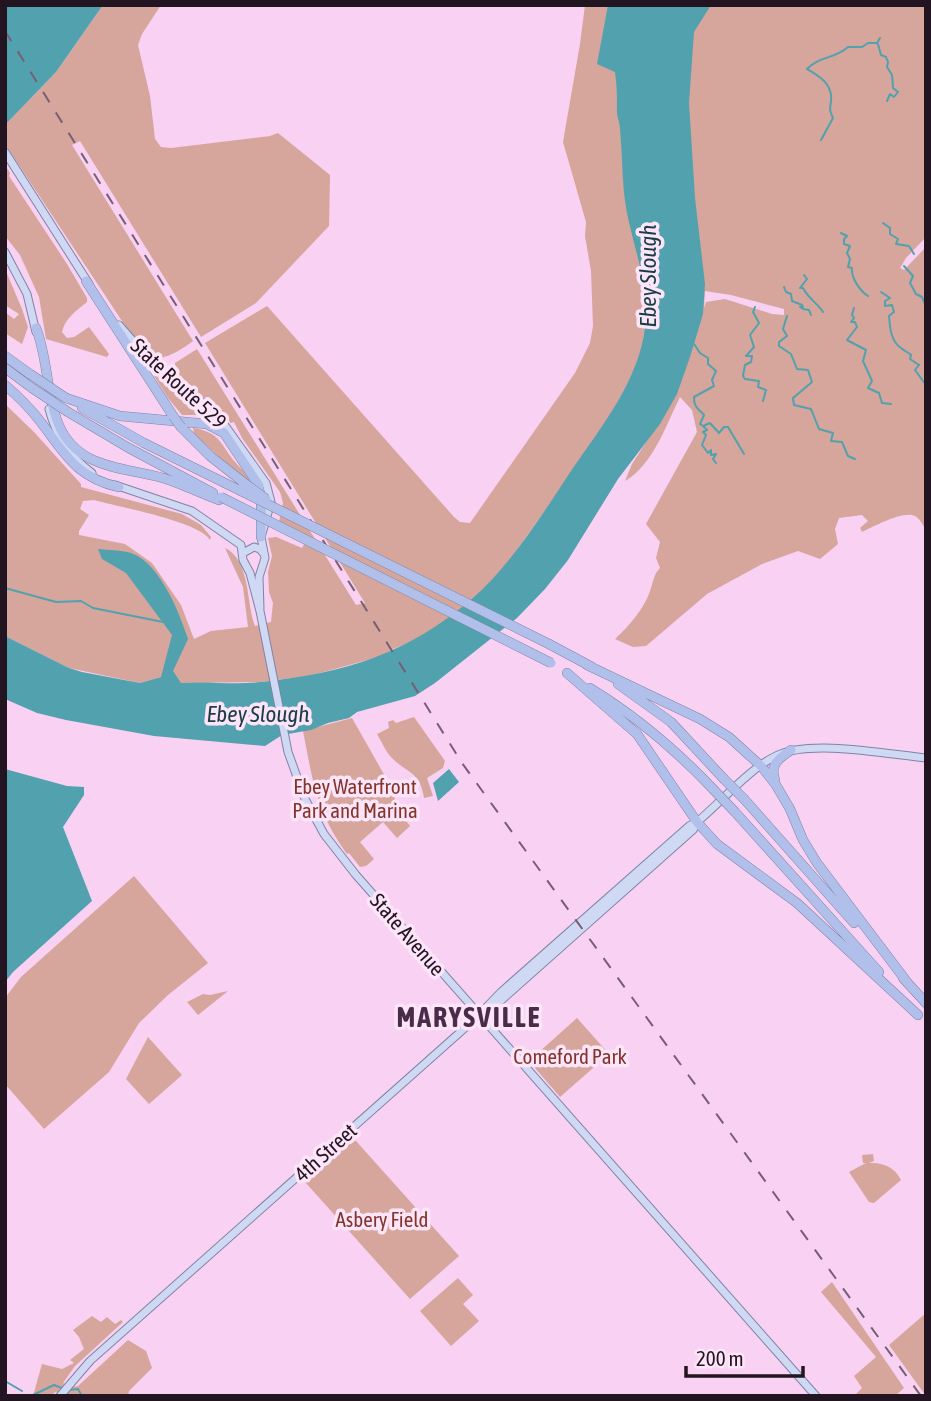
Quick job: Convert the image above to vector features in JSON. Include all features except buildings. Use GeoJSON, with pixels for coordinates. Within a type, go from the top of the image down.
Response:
{"type":"FeatureCollection","features":[{"type":"Feature","properties":{"kind":"highway"},"geometry":{"type":"LineString","coordinates":[[86,281],[181,427],[241,486]]}},
{"type":"Feature","properties":{"kind":"highway"},"geometry":{"type":"LineString","coordinates":[[36,328],[57,421],[64,436],[80,453],[101,465],[160,478],[220,498]]}},
{"type":"Feature","properties":{"kind":"highway"},"geometry":{"type":"LineString","coordinates":[[5,356],[66,398],[124,432],[241,486],[281,511],[549,644],[640,698],[671,722],[745,800],[926,1003]]}},
{"type":"Feature","properties":{"kind":"highway"},"geometry":{"type":"LineString","coordinates":[[5,368],[68,412],[127,447],[269,525],[551,663],[625,709],[657,734],[735,812],[918,1016]]}},
{"type":"Feature","properties":{"kind":"highway"},"geometry":{"type":"LineString","coordinates":[[5,385],[33,413],[75,467],[101,482],[119,487]]}},
{"type":"Feature","properties":{"kind":"highway"},"geometry":{"type":"LineString","coordinates":[[66,398],[120,416],[197,422],[216,428],[229,439],[258,484],[261,499],[261,537]]}},
{"type":"Feature","properties":{"kind":"highway"},"geometry":{"type":"LineString","coordinates":[[587,665],[699,719],[729,737],[761,766],[790,809],[803,840],[817,863],[907,982]]}},
{"type":"Feature","properties":{"kind":"highway"},"geometry":{"type":"LineString","coordinates":[[566,673],[637,734],[697,822],[723,849],[797,903],[926,1023]]}},
{"type":"Feature","properties":{"kind":"highway"},"geometry":{"type":"LineString","coordinates":[[776,785],[773,768],[776,761],[792,750]]}},
{"type":"Feature","properties":{"kind":"main road","name":"State Route 529"},"geometry":{"type":"LineString","coordinates":[[5,152],[86,281],[134,344],[205,403],[233,435],[266,483],[270,493],[269,525],[261,537]]}},
{"type":"Feature","properties":{"kind":"main road"},"geometry":{"type":"LineString","coordinates":[[5,252],[21,280],[36,328],[50,412],[58,435],[81,465],[119,487],[186,508],[202,517],[239,543],[245,565],[253,568],[262,566],[265,554],[261,537]]}},
{"type":"Feature","properties":{"kind":"main road"},"geometry":{"type":"LineString","coordinates":[[243,553],[254,547],[265,554]]}},
{"type":"Feature","properties":{"kind":"main road","name":"State Avenue"},"geometry":{"type":"LineString","coordinates":[[245,565],[260,611],[288,752],[305,799],[324,834],[341,857],[817,1396]]}},
{"type":"Feature","properties":{"kind":"main road","name":"State Avenue"},"geometry":{"type":"LineString","coordinates":[[260,611],[262,602],[259,578],[262,566]]}},
{"type":"Feature","properties":{"kind":"main road"},"geometry":{"type":"LineString","coordinates":[[792,750],[814,747],[926,758]]}},
{"type":"Feature","properties":{"kind":"main road","name":"4th Street"},"geometry":{"type":"LineString","coordinates":[[60,1396],[90,1361],[480,1015],[501,992],[553,946],[761,766],[779,754],[792,750]]}},
{"type":"Feature","properties":{"kind":"main road","name":"4th Street"},"geometry":{"type":"LineString","coordinates":[[480,1015],[487,1013],[693,830],[697,822]]}},
{"type":"Feature","properties":{"kind":"main road"},"geometry":{"type":"LineString","coordinates":[[540,966],[538,963],[553,946]]}},
{"type":"Feature","properties":{"kind":"green space"},"geometry":{"type":"Polygon","coordinates":[[[103,5],[161,5],[138,45],[150,96],[155,139],[161,147],[171,148],[278,133],[330,175],[329,226],[256,303],[201,337],[80,141],[72,145],[193,341],[173,354],[159,358],[138,342],[124,324],[5,144],[5,125],[56,72],[103,5]]]}},
{"type":"Feature","properties":{"kind":"green space"},"geometry":{"type":"Polygon","coordinates":[[[585,5],[623,5],[654,254],[643,354],[605,426],[492,585],[429,635],[382,656],[309,676],[260,682],[181,683],[161,677],[140,683],[69,668],[5,636],[5,404],[34,432],[81,487],[182,514],[201,525],[211,537],[210,540],[203,533],[175,521],[94,500],[83,501],[80,509],[89,515],[79,535],[125,544],[152,563],[181,605],[194,639],[211,631],[248,627],[243,587],[225,548],[233,554],[244,572],[255,626],[271,622],[273,603],[269,592],[268,572],[272,556],[268,538],[276,537],[302,548],[308,537],[279,522],[283,503],[280,492],[242,438],[234,422],[231,423],[176,372],[175,363],[197,349],[356,605],[365,603],[205,343],[267,306],[454,517],[460,522],[470,523],[575,373],[590,343],[593,326],[586,222],[563,142],[585,5]]]}},
{"type":"Feature","properties":{"kind":"green space"},"geometry":{"type":"Polygon","coordinates":[[[666,5],[926,5],[926,237],[900,268],[904,270],[926,247],[926,530],[915,516],[910,515],[888,520],[862,532],[860,528],[868,521],[862,515],[839,518],[835,529],[838,544],[820,559],[798,551],[762,564],[707,594],[646,646],[633,647],[615,639],[643,606],[660,568],[656,558],[660,542],[646,524],[697,432],[692,410],[680,397],[651,455],[635,474],[625,481],[632,464],[652,433],[666,5]],[[705,291],[704,308],[706,302],[725,299],[772,314],[784,315],[784,309],[705,291]]]}},
{"type":"Feature","properties":{"kind":"green space"},"geometry":{"type":"Polygon","coordinates":[[[5,165],[9,176],[87,298],[87,302],[68,319],[62,332],[67,338],[74,337],[89,327],[109,354],[107,357],[46,339],[39,297],[20,255],[5,236],[5,165]]]}},
{"type":"Feature","properties":{"kind":"green space"},"geometry":{"type":"Polygon","coordinates":[[[5,269],[28,327],[22,344],[5,333],[5,312],[14,319],[19,314],[5,305],[5,269]]]}},
{"type":"Feature","properties":{"kind":"green space"},"geometry":{"type":"Polygon","coordinates":[[[144,360],[215,419],[182,415],[144,360]]]}},
{"type":"Feature","properties":{"kind":"green space"},"geometry":{"type":"Polygon","coordinates":[[[193,428],[215,436],[251,481],[244,480],[194,434],[193,428]]]}},
{"type":"Feature","properties":{"kind":"green space"},"geometry":{"type":"Polygon","coordinates":[[[414,717],[445,761],[443,768],[427,778],[433,796],[424,798],[417,778],[391,757],[377,734],[389,728],[388,722],[393,720],[396,723],[414,717]]]}},
{"type":"Feature","properties":{"kind":"green space","name":"Ebey Waterfront Park and Marina"},"geometry":{"type":"Polygon","coordinates":[[[352,718],[394,792],[396,808],[410,826],[397,838],[383,822],[360,842],[374,859],[366,866],[360,867],[349,853],[347,854],[322,810],[303,731],[352,718]]]}},
{"type":"Feature","properties":{"kind":"green space"},"geometry":{"type":"Polygon","coordinates":[[[134,876],[208,963],[139,1023],[109,1072],[44,1129],[5,1084],[5,998],[21,977],[134,876]]]}},
{"type":"Feature","properties":{"kind":"green space"},"geometry":{"type":"Polygon","coordinates":[[[228,991],[198,1015],[187,1002],[203,994],[228,991]]]}},
{"type":"Feature","properties":{"kind":"green space","name":"Comeford Park"},"geometry":{"type":"Polygon","coordinates":[[[577,1018],[609,1054],[560,1097],[529,1061],[577,1018]]]}},
{"type":"Feature","properties":{"kind":"green space"},"geometry":{"type":"Polygon","coordinates":[[[148,1037],[182,1075],[149,1104],[126,1079],[148,1037]]]}},
{"type":"Feature","properties":{"kind":"green space","name":"Asbery Field"},"geometry":{"type":"Polygon","coordinates":[[[351,1140],[356,1141],[459,1256],[410,1299],[305,1182],[351,1140]]]}},
{"type":"Feature","properties":{"kind":"green space"},"geometry":{"type":"Polygon","coordinates":[[[873,1154],[874,1161],[869,1163],[888,1166],[901,1180],[874,1203],[869,1202],[849,1172],[866,1163],[863,1163],[862,1155],[873,1154]]]}},
{"type":"Feature","properties":{"kind":"green space"},"geometry":{"type":"Polygon","coordinates":[[[458,1278],[473,1295],[463,1304],[479,1321],[451,1346],[420,1311],[458,1278]]]}},
{"type":"Feature","properties":{"kind":"green space"},"geometry":{"type":"Polygon","coordinates":[[[832,1282],[904,1388],[895,1396],[854,1396],[862,1388],[854,1376],[876,1357],[821,1292],[832,1282]]]}},
{"type":"Feature","properties":{"kind":"green space"},"geometry":{"type":"Polygon","coordinates":[[[926,1313],[926,1396],[889,1345],[926,1313]]]}},
{"type":"Feature","properties":{"kind":"green space"},"geometry":{"type":"Polygon","coordinates":[[[92,1316],[101,1322],[107,1317],[115,1324],[121,1320],[123,1322],[75,1366],[63,1383],[78,1386],[128,1340],[146,1351],[152,1368],[129,1391],[128,1396],[63,1396],[56,1392],[49,1396],[33,1396],[42,1364],[62,1369],[74,1363],[70,1360],[84,1349],[73,1330],[92,1316]]]}},
{"type":"Feature","properties":{"kind":"water"},"geometry":{"type":"Polygon","coordinates":[[[5,5],[103,5],[56,72],[5,125],[5,5]]]}},
{"type":"Feature","properties":{"kind":"water","name":"Ebey Slough"},"geometry":{"type":"Polygon","coordinates":[[[608,5],[711,5],[694,32],[689,103],[695,198],[705,284],[703,314],[677,394],[660,424],[618,479],[568,560],[545,589],[517,618],[415,696],[357,712],[349,718],[311,730],[282,735],[265,746],[154,736],[37,713],[5,699],[5,636],[82,672],[140,683],[161,677],[172,635],[126,573],[102,559],[98,549],[131,553],[141,558],[159,577],[188,639],[173,671],[181,683],[251,683],[292,678],[374,658],[400,647],[449,617],[501,570],[607,420],[635,366],[645,328],[645,292],[624,193],[615,72],[597,64],[608,5]]]}},
{"type":"Feature","properties":{"kind":"water"},"geometry":{"type":"Polygon","coordinates":[[[5,769],[67,786],[84,787],[84,795],[63,827],[92,901],[5,982],[5,769]]]}},
{"type":"Feature","properties":{"kind":"water"},"geometry":{"type":"Polygon","coordinates":[[[449,769],[459,782],[438,801],[433,783],[449,769]]]}},
{"type":"Feature","properties":{"kind":"waterway"},"geometry":{"type":"LineString","coordinates":[[821,140],[833,118],[830,110],[831,95],[824,81],[807,69],[848,47],[877,43],[880,38]]}},
{"type":"Feature","properties":{"kind":"waterway"},"geometry":{"type":"LineString","coordinates":[[878,44],[881,55],[886,57],[888,62],[893,88],[898,92],[894,97],[890,94],[887,101]]}},
{"type":"Feature","properties":{"kind":"waterway"},"geometry":{"type":"LineString","coordinates":[[883,223],[890,228],[890,234],[898,239],[896,244],[909,246],[914,254]]}},
{"type":"Feature","properties":{"kind":"waterway"},"geometry":{"type":"LineString","coordinates":[[841,233],[847,236],[844,244],[850,246],[847,253],[850,259],[848,267],[852,268],[857,284],[868,296]]}},
{"type":"Feature","properties":{"kind":"waterway"},"geometry":{"type":"LineString","coordinates":[[904,266],[913,276],[910,283],[926,306]]}},
{"type":"Feature","properties":{"kind":"waterway"},"geometry":{"type":"LineString","coordinates":[[804,275],[807,279],[800,288],[803,288],[823,312]]}},
{"type":"Feature","properties":{"kind":"waterway"},"geometry":{"type":"LineString","coordinates":[[784,287],[786,292],[791,294],[792,301],[809,310],[811,315]]}},
{"type":"Feature","properties":{"kind":"waterway"},"geometry":{"type":"LineString","coordinates":[[881,292],[890,298],[885,301],[885,306],[892,305],[894,312],[889,316],[893,338],[911,355],[910,359],[919,365],[915,370],[926,385]]}},
{"type":"Feature","properties":{"kind":"waterway"},"geometry":{"type":"LineString","coordinates":[[755,307],[753,312],[759,323],[750,335],[754,347],[746,356],[752,356],[751,362],[745,365],[743,376],[745,379],[759,381],[758,387],[766,390],[763,401]]}},
{"type":"Feature","properties":{"kind":"waterway"},"geometry":{"type":"LineString","coordinates":[[854,308],[851,322],[855,322],[857,327],[847,340],[866,350],[863,361],[872,381],[868,388],[879,393],[882,403],[891,404]]}},
{"type":"Feature","properties":{"kind":"waterway"},"geometry":{"type":"LineString","coordinates":[[787,316],[783,329],[787,336],[779,342],[779,346],[791,354],[797,369],[808,370],[812,382],[793,398],[794,405],[811,409],[819,429],[833,433],[831,441],[842,442],[848,456],[855,459]]}},
{"type":"Feature","properties":{"kind":"waterway"},"geometry":{"type":"LineString","coordinates":[[694,344],[716,371],[712,380],[714,386],[694,397],[696,406],[704,415],[700,424],[703,426],[710,423],[719,433],[724,427],[728,427],[744,454]]}},
{"type":"Feature","properties":{"kind":"waterway"},"geometry":{"type":"LineString","coordinates":[[703,426],[707,430],[703,432],[706,435],[702,445],[708,453],[711,450],[711,455],[716,454],[713,459],[716,463]]}},
{"type":"Feature","properties":{"kind":"waterway"},"geometry":{"type":"LineString","coordinates":[[5,588],[56,602],[81,601],[93,608],[163,622]]}},
{"type":"Feature","properties":{"kind":"waterway"},"geometry":{"type":"LineString","coordinates":[[5,1381],[22,1391]]}},
{"type":"Feature","properties":{"kind":"waterway"},"geometry":{"type":"LineString","coordinates":[[33,1395],[54,1385],[64,1389]]}},
{"type":"Feature","properties":{"kind":"waterway"},"geometry":{"type":"LineString","coordinates":[[69,1390],[78,1389],[82,1396]]}},
{"type":"Feature","properties":{"kind":"railway"},"geometry":{"type":"LineString","coordinates":[[5,31],[462,763],[921,1396]]}},
{"type":"Feature","properties":{"kind":"district","name":"MARYSVILLE"},"geometry":{"type":"Point","coordinates":[469,1017]}}]}
